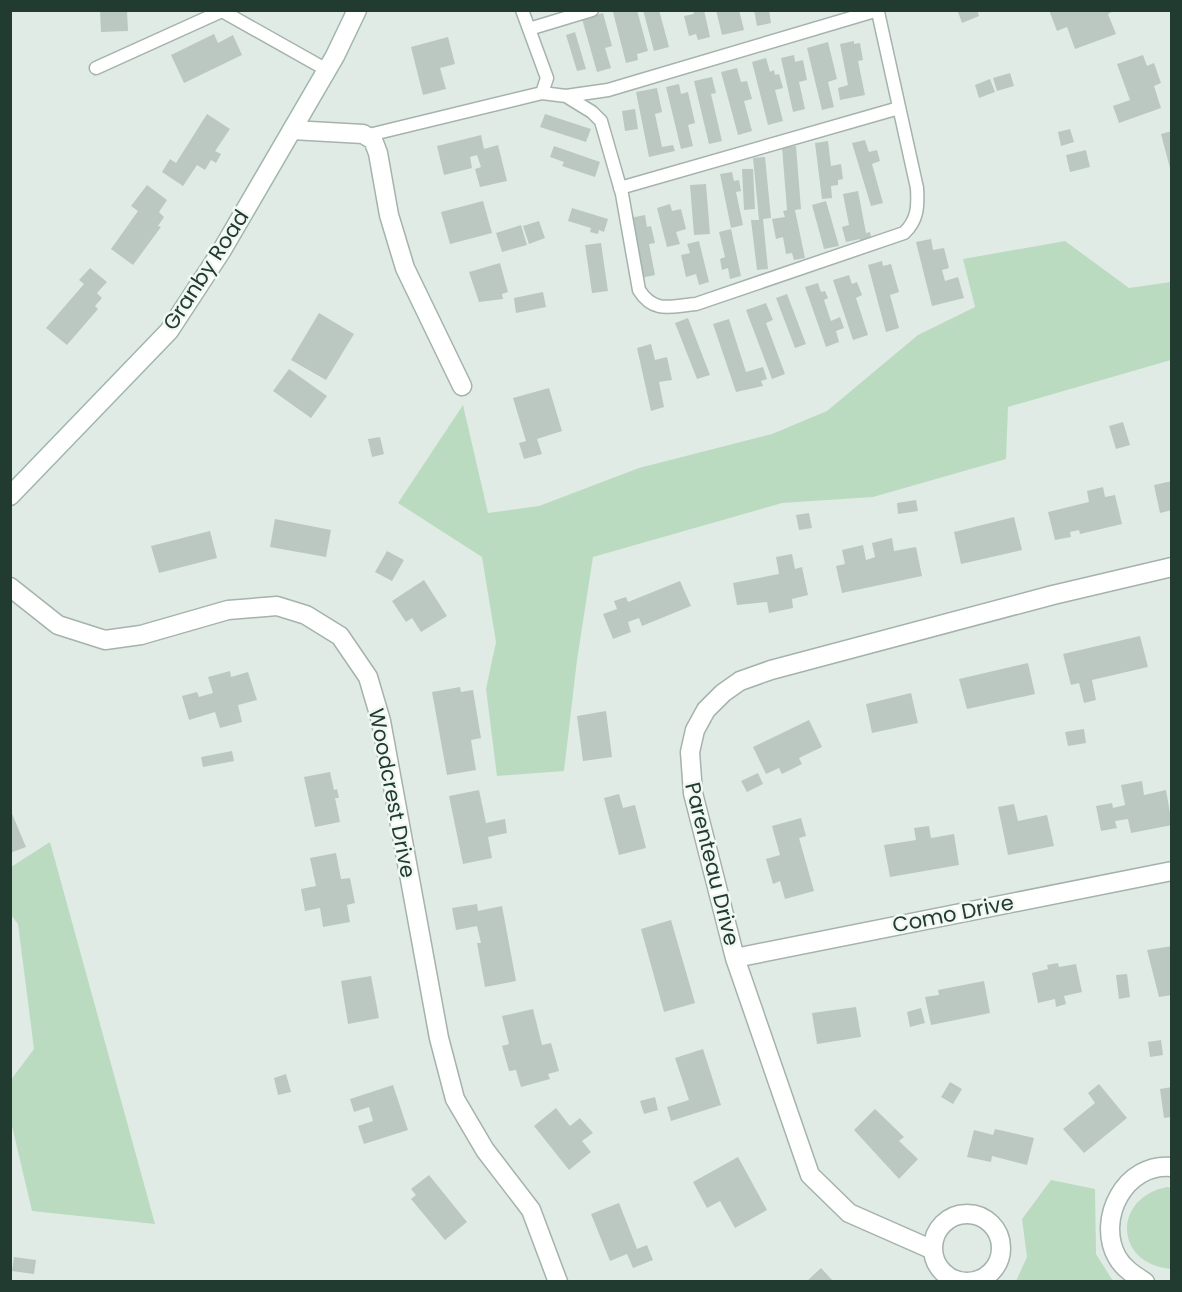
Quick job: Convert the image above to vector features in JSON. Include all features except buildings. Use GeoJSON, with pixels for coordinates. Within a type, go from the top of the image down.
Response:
{"type":"FeatureCollection","features":[{"type":"Feature","properties":{"kind":"street","name":"Granby Road"},"geometry":{"type":"LineString","coordinates":[[10,496],[169,331],[222,250],[327,70],[357,10]]}},
{"type":"Feature","properties":{"kind":"street"},"geometry":{"type":"LineString","coordinates":[[292,130],[369,135],[378,153],[389,215],[405,268],[462,386]]}},
{"type":"Feature","properties":{"kind":"street","name":"Parenteau Drive"},"geometry":{"type":"LineString","coordinates":[[933,1250],[849,1213],[810,1175],[735,958],[690,773],[690,752],[695,730],[706,710],[723,693],[740,681],[771,670],[1053,595],[1172,567]]}},
{"type":"Feature","properties":{"kind":"street","name":"Woodcrest Drive"},"geometry":{"type":"LineString","coordinates":[[10,587],[58,625],[105,640],[141,635],[228,610],[277,606],[306,615],[340,636],[368,677],[381,722],[439,1038],[455,1099],[485,1150],[531,1210],[558,1281]]}},
{"type":"Feature","properties":{"kind":"street","name":"Como Drive"},"geometry":{"type":"LineString","coordinates":[[735,958],[1172,872]]}},
{"type":"Feature","properties":{"kind":"street"},"geometry":{"type":"LineString","coordinates":[[1145,1281],[1130,1273],[1117,1257],[1110,1238],[1110,1217],[1117,1198],[1130,1182],[1147,1171],[1172,1167]]}},
{"type":"Feature","properties":{"kind":"lane"},"geometry":{"type":"LineString","coordinates":[[522,10],[547,78],[542,93]]}},
{"type":"Feature","properties":{"kind":"lane"},"geometry":{"type":"LineString","coordinates":[[529,29],[592,10]]}},
{"type":"Feature","properties":{"kind":"lane"},"geometry":{"type":"LineString","coordinates":[[96,68],[222,11],[327,70]]}},
{"type":"Feature","properties":{"kind":"lane"},"geometry":{"type":"LineString","coordinates":[[369,135],[542,93],[566,96],[608,90],[878,11],[917,188],[918,211],[912,226],[904,233],[696,304],[662,307],[647,302],[639,290],[621,188],[601,121],[592,112],[566,96]]}},
{"type":"Feature","properties":{"kind":"lane"},"geometry":{"type":"LineString","coordinates":[[621,188],[899,108]]}},
{"type":"Feature","properties":{"kind":"green space"},"geometry":{"type":"Polygon","coordinates":[[[1065,241],[1129,288],[1171,282],[1171,360],[1008,407],[1006,459],[873,497],[782,503],[593,557],[577,660],[564,771],[497,776],[486,689],[496,642],[482,557],[398,503],[463,405],[488,513],[539,506],[639,468],[772,434],[827,411],[918,335],[975,307],[963,259],[1065,241]]]}},
{"type":"Feature","properties":{"kind":"green space"},"geometry":{"type":"Polygon","coordinates":[[[50,842],[155,1224],[32,1211],[11,1122],[10,1081],[34,1049],[18,924],[11,915],[11,867],[50,842]]]}},
{"type":"Feature","properties":{"kind":"green space"},"geometry":{"type":"Polygon","coordinates":[[[1051,1180],[1095,1189],[1096,1254],[1113,1281],[1016,1281],[1027,1257],[1022,1219],[1051,1180]]]}},
{"type":"Feature","properties":{"kind":"green space"},"geometry":{"type":"Polygon","coordinates":[[[1167,1187],[1172,1188],[1171,1269],[1152,1264],[1139,1256],[1130,1244],[1127,1230],[1129,1216],[1136,1204],[1149,1193],[1167,1187]]]}}]}
